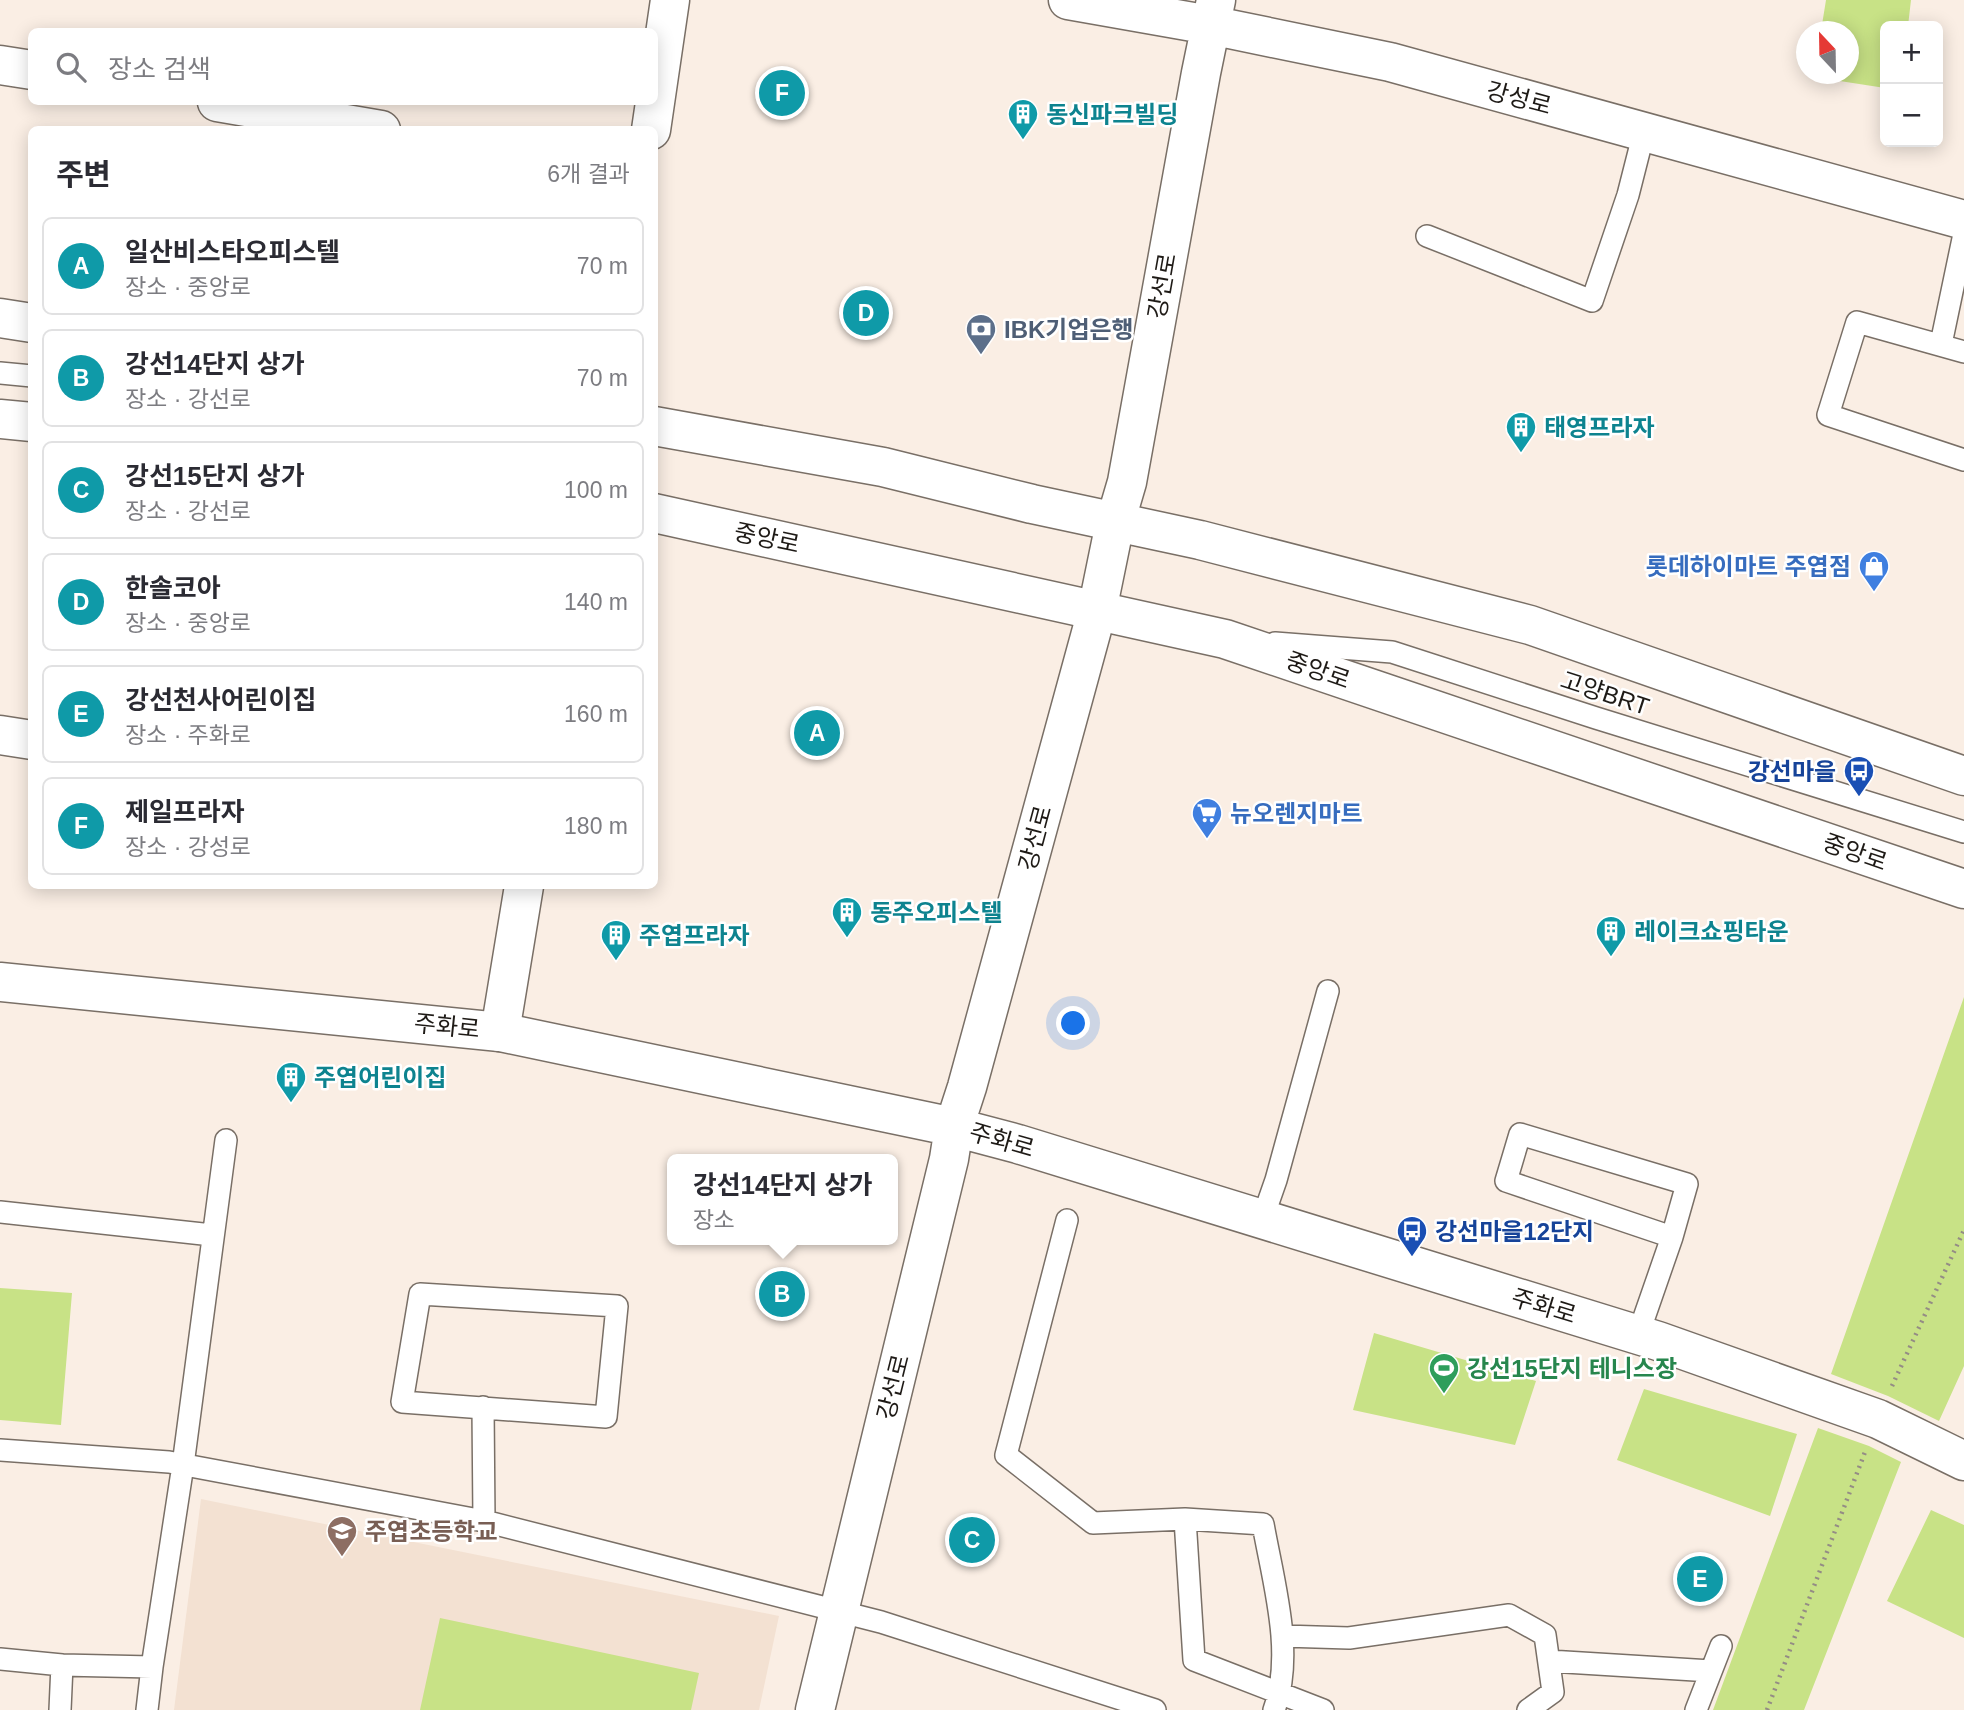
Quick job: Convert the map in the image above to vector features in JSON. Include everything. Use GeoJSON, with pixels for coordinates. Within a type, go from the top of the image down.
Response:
{"type":"FeatureCollection","features":[{"type":"Feature","properties":{"kind":"main road"},"geometry":{"type":"LineString","coordinates":[[658,82],[670,0]]}},
{"type":"Feature","properties":{"kind":"main road","name":"강성로"},"geometry":{"type":"LineString","coordinates":[[1068,0],[1213,13],[1964,220]]}},
{"type":"Feature","properties":{"kind":"main road","name":"강선로"},"geometry":{"type":"LineString","coordinates":[[815,1710],[949,1159],[954,1126],[1097,611],[1115,523],[1127,482],[1213,13]]}},
{"type":"Feature","properties":{"kind":"main road"},"geometry":{"type":"LineString","coordinates":[[0,65],[28,69]]}},
{"type":"Feature","properties":{"kind":"main road"},"geometry":{"type":"LineString","coordinates":[[235,105],[358,126]]}},
{"type":"Feature","properties":{"kind":"main road"},"geometry":{"type":"LineString","coordinates":[[652,126],[655,105]]}},
{"type":"Feature","properties":{"kind":"main road"},"geometry":{"type":"LineString","coordinates":[[0,318],[28,322]]}},
{"type":"Feature","properties":{"kind":"main road"},"geometry":{"type":"LineString","coordinates":[[0,419],[28,422]]}},
{"type":"Feature","properties":{"kind":"main road"},"geometry":{"type":"LineString","coordinates":[[658,427],[883,467],[1032,504],[1200,540],[1530,625],[1964,776]]}},
{"type":"Feature","properties":{"kind":"main road","name":"중앙로"},"geometry":{"type":"LineString","coordinates":[[658,514],[1224,639],[1964,889]]}},
{"type":"Feature","properties":{"kind":"main road"},"geometry":{"type":"LineString","coordinates":[[0,735],[28,739]]}},
{"type":"Feature","properties":{"kind":"main road"},"geometry":{"type":"LineString","coordinates":[[500,1032],[524,889]]}},
{"type":"Feature","properties":{"kind":"main road","name":"주화로"},"geometry":{"type":"LineString","coordinates":[[0,982],[500,1032],[954,1126],[1638,1335],[1878,1419],[1964,1461]]}},
{"type":"Feature","properties":{"kind":"lane"},"geometry":{"type":"LineString","coordinates":[[1427,236],[1592,301],[1628,195],[1644,132]]}},
{"type":"Feature","properties":{"kind":"lane"},"geometry":{"type":"LineString","coordinates":[[1941,344],[1964,233]]}},
{"type":"Feature","properties":{"kind":"lane"},"geometry":{"type":"LineString","coordinates":[[1964,352],[1857,322],[1828,415],[1964,460]]}},
{"type":"Feature","properties":{"kind":"lane"},"geometry":{"type":"LineString","coordinates":[[0,373],[28,376]]}},
{"type":"Feature","properties":{"kind":"lane"},"geometry":{"type":"LineString","coordinates":[[0,411],[28,415]]}},
{"type":"Feature","properties":{"kind":"lane","name":"고양BRT"},"geometry":{"type":"LineString","coordinates":[[1224,639],[1392,652],[1964,832]]}},
{"type":"Feature","properties":{"kind":"lane"},"geometry":{"type":"LineString","coordinates":[[1262,1220],[1276,1180],[1328,991]]}},
{"type":"Feature","properties":{"kind":"lane"},"geometry":{"type":"LineString","coordinates":[[1638,1335],[1672,1237],[1686,1184],[1520,1134],[1506,1181],[1672,1237]]}},
{"type":"Feature","properties":{"kind":"lane"},"geometry":{"type":"LineString","coordinates":[[147,1710],[226,1140]]}},
{"type":"Feature","properties":{"kind":"lane"},"geometry":{"type":"LineString","coordinates":[[0,1212],[212,1235]]}},
{"type":"Feature","properties":{"kind":"lane"},"geometry":{"type":"LineString","coordinates":[[1066,1220],[1006,1455],[1093,1522],[1185,1519],[1263,1524],[1283,1636],[1277,1701]]}},
{"type":"Feature","properties":{"kind":"lane"},"geometry":{"type":"LineString","coordinates":[[420,1294],[618,1306],[606,1417],[483,1407],[402,1402],[420,1294]]}},
{"type":"Feature","properties":{"kind":"lane"},"geometry":{"type":"LineString","coordinates":[[483,1407],[484,1521]]}},
{"type":"Feature","properties":{"kind":"lane"},"geometry":{"type":"LineString","coordinates":[[0,1450],[169,1462],[484,1521],[881,1622],[1155,1710]]}},
{"type":"Feature","properties":{"kind":"lane"},"geometry":{"type":"LineString","coordinates":[[1185,1519],[1194,1660],[1277,1701],[1323,1710]]}},
{"type":"Feature","properties":{"kind":"lane"},"geometry":{"type":"LineString","coordinates":[[1283,1636],[1349,1638],[1509,1615],[1545,1635],[1553,1692],[1528,1710]]}},
{"type":"Feature","properties":{"kind":"lane"},"geometry":{"type":"LineString","coordinates":[[1696,1710],[1721,1646]]}},
{"type":"Feature","properties":{"kind":"lane"},"geometry":{"type":"LineString","coordinates":[[0,1659],[62,1665],[152,1667]]}},
{"type":"Feature","properties":{"kind":"lane"},"geometry":{"type":"LineString","coordinates":[[1549,1661],[1711,1671]]}},
{"type":"Feature","properties":{"kind":"lane"},"geometry":{"type":"LineString","coordinates":[[60,1710],[62,1665]]}},
{"type":"Feature","properties":{"kind":"path"},"geometry":{"type":"LineString","coordinates":[[1888,1396],[1964,1230]]}},
{"type":"Feature","properties":{"kind":"path"},"geometry":{"type":"LineString","coordinates":[[1767,1710],[1868,1445]]}},
{"type":"Feature","properties":{"kind":"shaded area","name":"주엽초등학교"},"geometry":{"type":"Polygon","coordinates":[[[201,1499],[779,1616],[759,1710],[174,1710],[201,1499]]]}},
{"type":"Feature","properties":{"kind":"green space"},"geometry":{"type":"Polygon","coordinates":[[[1826,0],[1911,0],[1909,21],[1880,21],[1880,87],[1859,84],[1859,21],[1823,21],[1826,0]]]}},
{"type":"Feature","properties":{"kind":"green space"},"geometry":{"type":"Polygon","coordinates":[[[1964,997],[1964,1366],[1939,1421],[1888,1396],[1831,1374],[1964,997]]]}},
{"type":"Feature","properties":{"kind":"green space"},"geometry":{"type":"Polygon","coordinates":[[[0,1288],[72,1293],[61,1425],[0,1420],[0,1288]]]}},
{"type":"Feature","properties":{"kind":"green space","name":"강선15단지 테니스장"},"geometry":{"type":"Polygon","coordinates":[[[1374,1333],[1536,1381],[1515,1445],[1353,1410],[1374,1333]]]}},
{"type":"Feature","properties":{"kind":"green space"},"geometry":{"type":"Polygon","coordinates":[[[1644,1389],[1797,1434],[1770,1516],[1617,1460],[1644,1389]]]}},
{"type":"Feature","properties":{"kind":"green space"},"geometry":{"type":"Polygon","coordinates":[[[1818,1428],[1869,1446],[1901,1462],[1804,1710],[1713,1710],[1818,1428]]]}},
{"type":"Feature","properties":{"kind":"green space"},"geometry":{"type":"Polygon","coordinates":[[[1931,1510],[1964,1525],[1964,1638],[1887,1601],[1931,1510]]]}},
{"type":"Feature","properties":{"kind":"green space"},"geometry":{"type":"Polygon","coordinates":[[[440,1618],[699,1673],[691,1710],[420,1710],[440,1618]]]}},
{"type":"Feature","properties":{"kind":"place","name":"제일프라자"},"geometry":{"type":"Point","coordinates":[782,93]}},
{"type":"Feature","properties":{"kind":"place","name":"동신파크빌딩"},"geometry":{"type":"Point","coordinates":[1023,141]}},
{"type":"Feature","properties":{"kind":"place","name":"한솔코아"},"geometry":{"type":"Point","coordinates":[866,313]}},
{"type":"Feature","properties":{"kind":"place","name":"IBK기업은행"},"geometry":{"type":"Point","coordinates":[981,356]}},
{"type":"Feature","properties":{"kind":"place","name":"태영프라자"},"geometry":{"type":"Point","coordinates":[1521,454]}},
{"type":"Feature","properties":{"kind":"place","name":"롯데하이마트 주엽점"},"geometry":{"type":"Point","coordinates":[1874,593]}},
{"type":"Feature","properties":{"kind":"place","name":"일산비스타오피스텔"},"geometry":{"type":"Point","coordinates":[817,733]}},
{"type":"Feature","properties":{"kind":"place","name":"강선마을"},"geometry":{"type":"Point","coordinates":[1859,798]}},
{"type":"Feature","properties":{"kind":"place","name":"뉴오렌지마트"},"geometry":{"type":"Point","coordinates":[1207,840]}},
{"type":"Feature","properties":{"kind":"place","name":"동주오피스텔"},"geometry":{"type":"Point","coordinates":[847,939]}},
{"type":"Feature","properties":{"kind":"place","name":"레이크쇼핑타운"},"geometry":{"type":"Point","coordinates":[1611,958]}},
{"type":"Feature","properties":{"kind":"place","name":"주엽프라자"},"geometry":{"type":"Point","coordinates":[616,962]}},
{"type":"Feature","properties":{"kind":"place","name":"주엽어린이집"},"geometry":{"type":"Point","coordinates":[291,1104]}},
{"type":"Feature","properties":{"kind":"place","name":"강선마을12단지"},"geometry":{"type":"Point","coordinates":[1412,1258]}},
{"type":"Feature","properties":{"kind":"place","name":"강선14단지 상가"},"geometry":{"type":"Point","coordinates":[782,1294]}},
{"type":"Feature","properties":{"kind":"place","name":"강선15단지 테니스장"},"geometry":{"type":"Point","coordinates":[1444,1395]}},
{"type":"Feature","properties":{"kind":"place","name":"강선15단지 상가"},"geometry":{"type":"Point","coordinates":[972,1540]}},
{"type":"Feature","properties":{"kind":"place","name":"주엽초등학교"},"geometry":{"type":"Point","coordinates":[342,1558]}},
{"type":"Feature","properties":{"kind":"place","name":"강선천사어린이집"},"geometry":{"type":"Point","coordinates":[1700,1579]}}]}
